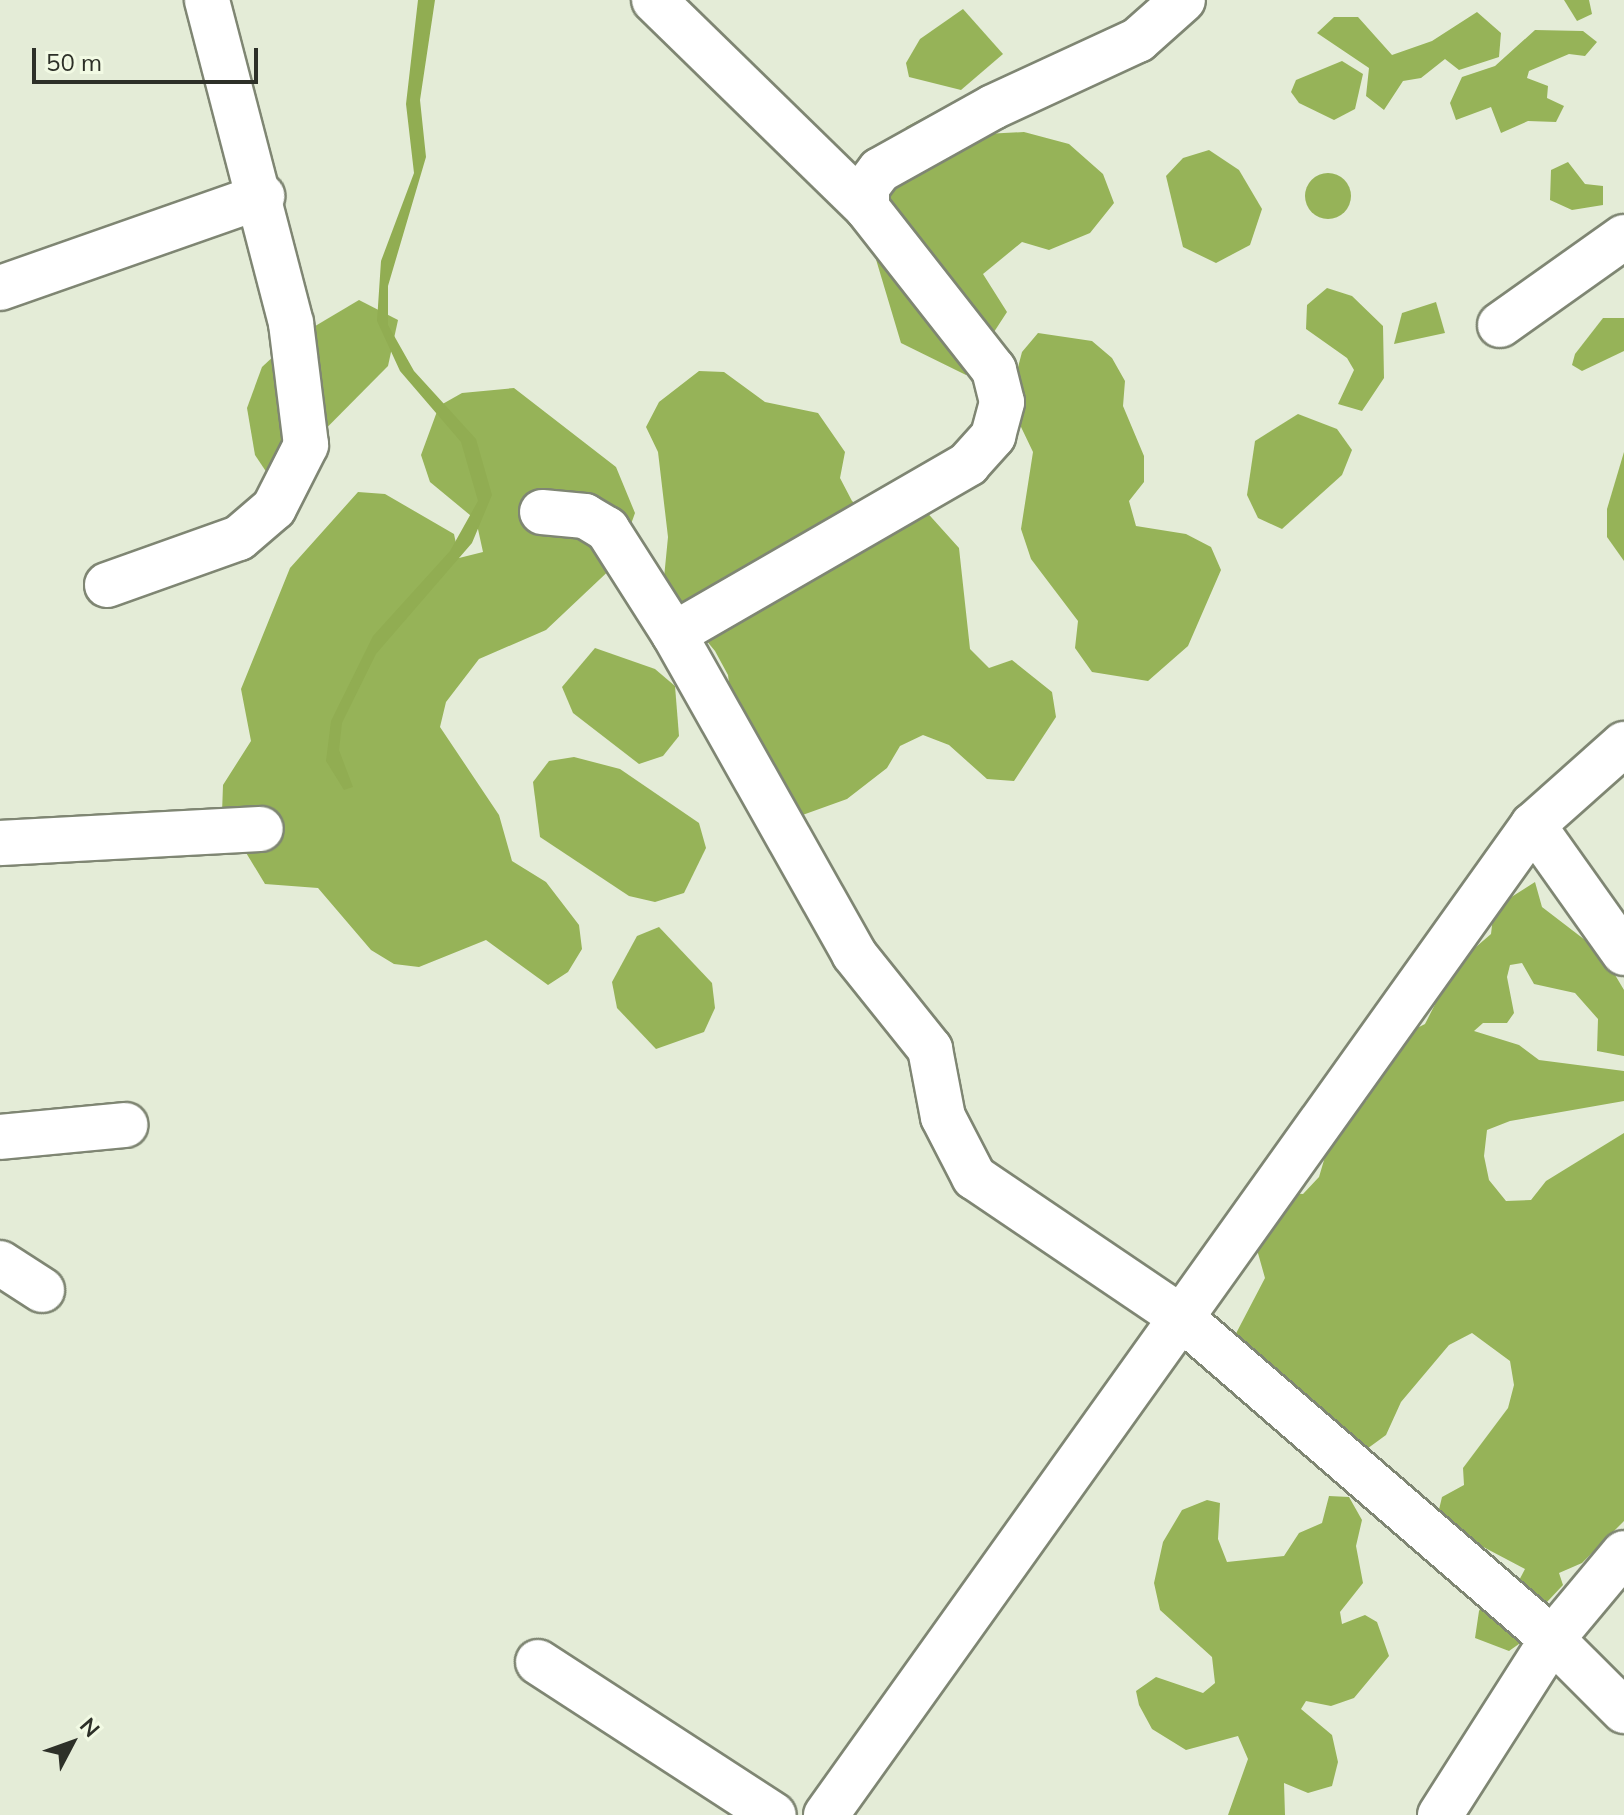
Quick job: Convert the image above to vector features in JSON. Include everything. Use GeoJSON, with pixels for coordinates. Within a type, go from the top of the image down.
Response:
{"type":"FeatureCollection","features":[{"type":"Feature","properties":{"kind":"street"},"geometry":{"type":"LineString","coordinates":[[107,585],[239,538],[274,508],[306,445],[291,323],[262,196],[207,0]]}},
{"type":"Feature","properties":{"kind":"street"},"geometry":{"type":"LineString","coordinates":[[654,0],[867,208],[994,370],[1002,402],[993,436],[968,464],[674,634]]}},
{"type":"Feature","properties":{"kind":"street"},"geometry":{"type":"LineString","coordinates":[[867,208],[867,187],[880,170],[993,107],[1089,68],[1138,40],[1183,0]]}},
{"type":"Feature","properties":{"kind":"street"},"geometry":{"type":"LineString","coordinates":[[0,288],[262,196]]}},
{"type":"Feature","properties":{"kind":"street"},"geometry":{"type":"LineString","coordinates":[[1500,325],[1624,237]]}},
{"type":"Feature","properties":{"kind":"street"},"geometry":{"type":"LineString","coordinates":[[542,512],[585,516],[607,529],[674,634],[854,954],[930,1049],[943,1117],[974,1177],[1178,1315],[1552,1639],[1624,1711]]}},
{"type":"Feature","properties":{"kind":"street"},"geometry":{"type":"LineString","coordinates":[[826,1815],[1178,1315],[1533,825],[1624,744]]}},
{"type":"Feature","properties":{"kind":"street"},"geometry":{"type":"LineString","coordinates":[[1533,825],[1624,953]]}},
{"type":"Feature","properties":{"kind":"street"},"geometry":{"type":"LineString","coordinates":[[0,843],[261,829]]}},
{"type":"Feature","properties":{"kind":"street"},"geometry":{"type":"LineString","coordinates":[[0,1137],[125,1125]]}},
{"type":"Feature","properties":{"kind":"street"},"geometry":{"type":"LineString","coordinates":[[0,1263],[42,1290]]}},
{"type":"Feature","properties":{"kind":"street"},"geometry":{"type":"LineString","coordinates":[[1440,1815],[1552,1639],[1624,1553]]}},
{"type":"Feature","properties":{"kind":"street"},"geometry":{"type":"LineString","coordinates":[[538,1662],[774,1815]]}},
{"type":"Feature","properties":{"kind":"shaded area"},"geometry":{"type":"Polygon","coordinates":[[[418,0],[435,0],[420,100],[426,157],[388,286],[388,325],[414,371],[476,439],[492,495],[472,543],[376,654],[342,723],[339,750],[353,787],[344,790],[326,761],[331,721],[373,636],[450,551],[478,501],[461,442],[400,371],[377,321],[381,261],[414,173],[406,104],[418,0]]]}},
{"type":"Feature","properties":{"kind":"shaded area"},"geometry":{"type":"Polygon","coordinates":[[[1564,0],[1589,0],[1592,14],[1577,21],[1564,0]]]}},
{"type":"Feature","properties":{"kind":"shaded area"},"geometry":{"type":"Polygon","coordinates":[[[963,9],[1003,54],[961,90],[909,77],[906,63],[920,39],[963,9]]]}},
{"type":"Feature","properties":{"kind":"shaded area"},"geometry":{"type":"Polygon","coordinates":[[[1477,12],[1501,33],[1499,57],[1459,70],[1445,59],[1421,78],[1403,81],[1384,110],[1366,96],[1369,68],[1317,33],[1334,17],[1358,17],[1392,55],[1432,41],[1477,12]]]}},
{"type":"Feature","properties":{"kind":"shaded area"},"geometry":{"type":"Polygon","coordinates":[[[1535,30],[1583,31],[1597,42],[1585,56],[1569,54],[1529,71],[1527,78],[1548,86],[1547,98],[1564,106],[1556,122],[1528,121],[1501,133],[1491,107],[1456,120],[1450,103],[1462,77],[1495,66],[1535,30]]]}},
{"type":"Feature","properties":{"kind":"shaded area"},"geometry":{"type":"Polygon","coordinates":[[[1342,61],[1363,74],[1355,109],[1334,120],[1299,103],[1291,92],[1296,80],[1342,61]]]}},
{"type":"Feature","properties":{"kind":"shaded area"},"geometry":{"type":"Polygon","coordinates":[[[942,108],[985,134],[1024,132],[1069,144],[1103,174],[1114,203],[1090,233],[1049,250],[1022,242],[983,274],[1007,312],[966,375],[901,343],[869,236],[906,127],[942,108]]]}},
{"type":"Feature","properties":{"kind":"shaded area"},"geometry":{"type":"Polygon","coordinates":[[[1209,150],[1239,170],[1262,209],[1250,245],[1216,263],[1183,247],[1166,176],[1183,158],[1209,150]]]}},
{"type":"Feature","properties":{"kind":"shaded area"},"geometry":{"type":"Polygon","coordinates":[[[1568,162],[1585,184],[1603,186],[1603,205],[1572,210],[1550,200],[1551,170],[1568,162]]]}},
{"type":"Feature","properties":{"kind":"shaded area"},"geometry":{"type":"Polygon","coordinates":[[[1328,173],[1345,179],[1351,196],[1345,213],[1328,219],[1311,213],[1305,196],[1311,179],[1328,173]]]}},
{"type":"Feature","properties":{"kind":"shaded area"},"geometry":{"type":"Polygon","coordinates":[[[1327,288],[1352,296],[1383,326],[1384,378],[1362,411],[1338,404],[1354,370],[1347,358],[1306,329],[1307,305],[1327,288]]]}},
{"type":"Feature","properties":{"kind":"shaded area"},"geometry":{"type":"Polygon","coordinates":[[[359,300],[398,320],[388,366],[273,482],[255,455],[247,408],[262,367],[290,341],[359,300]]]}},
{"type":"Feature","properties":{"kind":"shaded area"},"geometry":{"type":"Polygon","coordinates":[[[1436,302],[1445,333],[1394,344],[1402,313],[1436,302]]]}},
{"type":"Feature","properties":{"kind":"shaded area"},"geometry":{"type":"Polygon","coordinates":[[[1603,318],[1624,318],[1624,351],[1582,371],[1572,365],[1575,354],[1603,318]]]}},
{"type":"Feature","properties":{"kind":"shaded area"},"geometry":{"type":"Polygon","coordinates":[[[1038,333],[1092,341],[1112,358],[1125,381],[1123,406],[1144,456],[1144,482],[1129,501],[1136,526],[1186,534],[1211,547],[1221,570],[1188,646],[1148,681],[1092,672],[1075,648],[1078,621],[1031,559],[1021,529],[1033,452],[1009,402],[1022,352],[1038,333]]]}},
{"type":"Feature","properties":{"kind":"shaded area"},"geometry":{"type":"Polygon","coordinates":[[[699,371],[724,372],[765,402],[818,413],[845,452],[840,478],[852,501],[873,517],[923,508],[959,548],[970,649],[989,668],[1012,660],[1052,692],[1056,717],[1014,781],[987,779],[949,745],[923,735],[900,746],[887,768],[847,799],[797,817],[735,730],[728,675],[715,651],[663,588],[668,537],[658,452],[646,427],[659,402],[699,371]]]}},
{"type":"Feature","properties":{"kind":"shaded area"},"geometry":{"type":"Polygon","coordinates":[[[514,388],[616,467],[635,513],[617,563],[546,630],[479,659],[446,702],[440,727],[499,815],[512,861],[546,882],[579,925],[582,949],[568,972],[548,985],[486,940],[419,967],[394,964],[371,950],[318,888],[265,884],[222,813],[223,785],[251,741],[241,689],[290,568],[358,492],[385,494],[454,534],[459,558],[483,552],[476,520],[430,482],[421,455],[439,406],[462,393],[514,388]]]}},
{"type":"Feature","properties":{"kind":"shaded area"},"geometry":{"type":"Polygon","coordinates":[[[1298,414],[1337,429],[1352,450],[1342,475],[1282,529],[1258,518],[1247,495],[1255,441],[1298,414]]]}},
{"type":"Feature","properties":{"kind":"shaded area"},"geometry":{"type":"Polygon","coordinates":[[[1624,452],[1624,561],[1607,537],[1607,509],[1624,452]]]}},
{"type":"Feature","properties":{"kind":"shaded area"},"geometry":{"type":"Polygon","coordinates":[[[595,648],[655,669],[675,686],[679,736],[663,756],[639,764],[573,713],[562,687],[595,648]]]}},
{"type":"Feature","properties":{"kind":"shaded area"},"geometry":{"type":"Polygon","coordinates":[[[574,757],[620,769],[699,823],[706,848],[684,893],[655,902],[629,896],[540,837],[533,782],[549,761],[574,757]]]}},
{"type":"Feature","properties":{"kind":"shaded area"},"geometry":{"type":"Polygon","coordinates":[[[1535,882],[1542,907],[1602,953],[1624,990],[1624,1056],[1597,1051],[1598,1019],[1575,993],[1534,984],[1522,963],[1510,965],[1507,977],[1514,1013],[1507,1023],[1483,1023],[1474,1031],[1519,1045],[1539,1060],[1624,1071],[1624,1101],[1510,1121],[1487,1130],[1484,1156],[1489,1180],[1506,1201],[1531,1200],[1546,1181],[1624,1133],[1624,1521],[1582,1563],[1559,1573],[1563,1585],[1547,1602],[1543,1627],[1509,1651],[1475,1638],[1479,1611],[1485,1600],[1514,1590],[1525,1569],[1436,1522],[1442,1497],[1464,1485],[1463,1468],[1508,1408],[1514,1385],[1510,1361],[1472,1333],[1449,1345],[1401,1402],[1386,1435],[1360,1454],[1291,1413],[1289,1380],[1267,1383],[1231,1343],[1265,1278],[1252,1232],[1277,1192],[1303,1194],[1319,1177],[1340,1106],[1366,1101],[1405,1034],[1425,1024],[1455,965],[1491,934],[1494,908],[1535,882]]]}},
{"type":"Feature","properties":{"kind":"shaded area"},"geometry":{"type":"Polygon","coordinates":[[[659,927],[712,983],[715,1008],[704,1032],[656,1049],[617,1008],[612,982],[637,936],[659,927]]]}},
{"type":"Feature","properties":{"kind":"shaded area"},"geometry":{"type":"Polygon","coordinates":[[[1329,1496],[1349,1497],[1362,1520],[1356,1546],[1363,1583],[1340,1612],[1342,1624],[1365,1615],[1377,1622],[1389,1656],[1354,1698],[1331,1706],[1306,1701],[1301,1709],[1332,1735],[1338,1762],[1332,1786],[1308,1793],[1284,1783],[1285,1815],[1228,1815],[1248,1759],[1238,1736],[1186,1750],[1152,1729],[1139,1705],[1136,1691],[1156,1677],[1203,1693],[1215,1683],[1212,1657],[1160,1610],[1154,1583],[1163,1542],[1182,1510],[1207,1500],[1220,1503],[1218,1539],[1227,1562],[1284,1556],[1299,1533],[1322,1523],[1329,1496]]]}}]}
